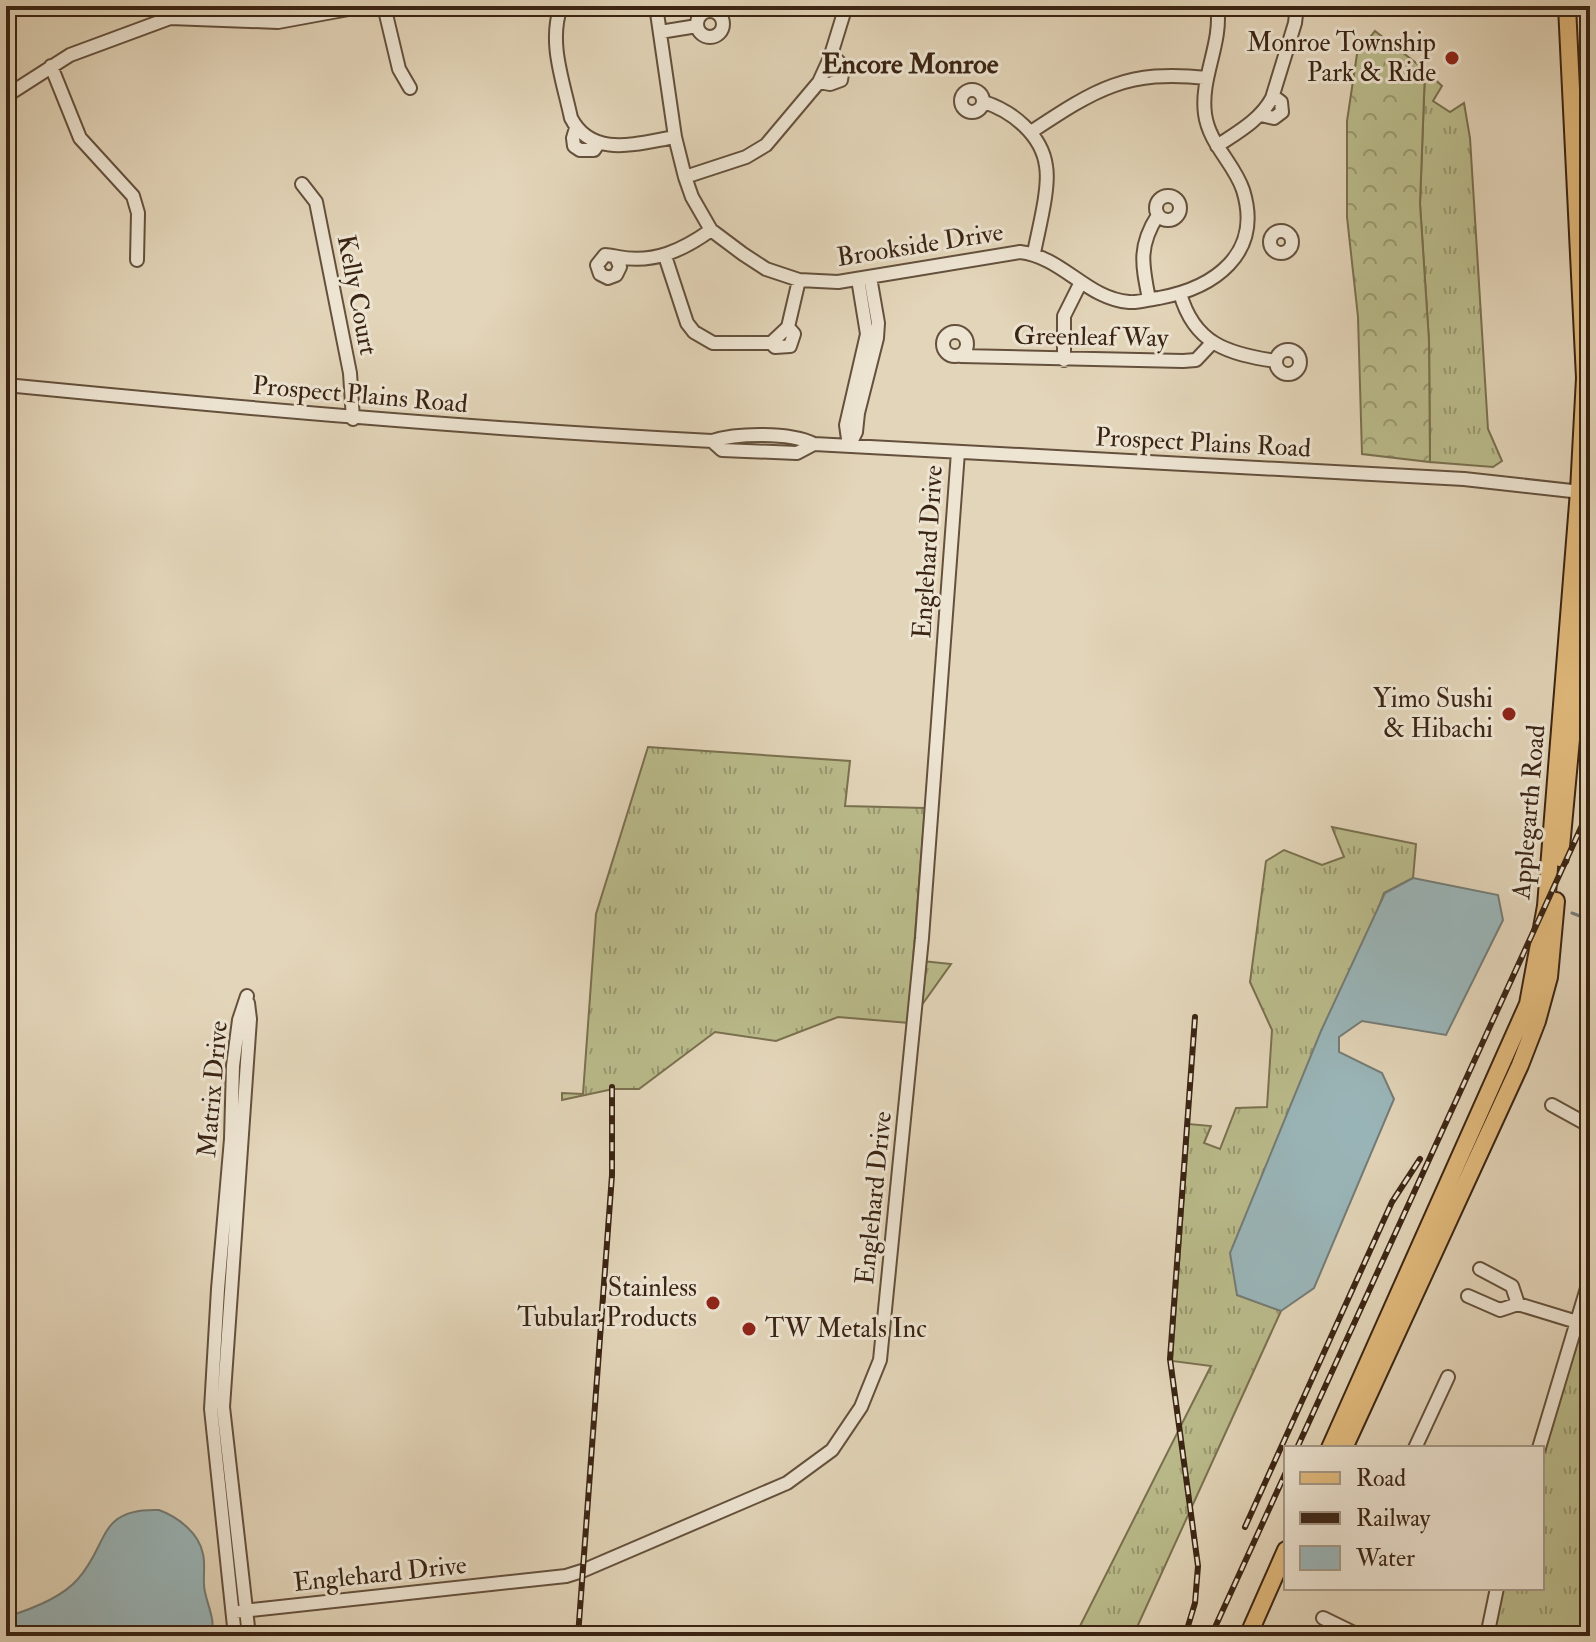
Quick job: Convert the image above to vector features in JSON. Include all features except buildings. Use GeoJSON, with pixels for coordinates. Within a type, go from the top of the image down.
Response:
{"type":"FeatureCollection","features":[{"type":"Feature","properties":{"kind":"main road","name":"Applegarth Road"},"geometry":{"type":"LineString","coordinates":[[1331,1446],[1528,1004],[1546,906],[1584,492],[1585,378],[1567,6]]}},
{"type":"Feature","properties":{"kind":"main road","name":"Applegarth Road"},"geometry":{"type":"LineString","coordinates":[[1574,137],[1590,287]]}},
{"type":"Feature","properties":{"kind":"main road","name":"Applegarth Road"},"geometry":{"type":"LineString","coordinates":[[1345,1446],[1520,1065],[1545,992],[1552,947],[1590,534]]}},
{"type":"Feature","properties":{"kind":"main road"},"geometry":{"type":"LineString","coordinates":[[1248,1636],[1284,1555]]}},
{"type":"Feature","properties":{"kind":"main road"},"geometry":{"type":"LineString","coordinates":[[1258,1636],[1284,1579]]}},
{"type":"Feature","properties":{"kind":"street"},"geometry":{"type":"LineString","coordinates":[[6,96],[70,55],[170,18],[278,22],[365,6]]}},
{"type":"Feature","properties":{"kind":"street"},"geometry":{"type":"LineString","coordinates":[[384,6],[399,69],[410,88]]}},
{"type":"Feature","properties":{"kind":"street"},"geometry":{"type":"LineString","coordinates":[[561,6],[554,24],[554,40],[571,118],[576,128],[598,144],[614,147],[675,137]]}},
{"type":"Feature","properties":{"kind":"street","name":"Brookside Drive"},"geometry":{"type":"LineString","coordinates":[[656,6],[675,137],[685,177],[700,214],[711,230],[766,269],[799,280],[838,282],[1012,252],[1034,253],[1118,301],[1137,302],[1204,285],[1225,270],[1240,250],[1245,235]]}},
{"type":"Feature","properties":{"kind":"street"},"geometry":{"type":"LineString","coordinates":[[685,177],[746,157],[766,145],[819,82],[846,6]]}},
{"type":"Feature","properties":{"kind":"street"},"geometry":{"type":"LineString","coordinates":[[1217,6],[1217,38],[1207,78],[1205,112],[1210,134],[1243,190],[1245,235],[1270,239]]}},
{"type":"Feature","properties":{"kind":"street"},"geometry":{"type":"LineString","coordinates":[[1217,146],[1261,115],[1273,96],[1295,23],[1297,6]]}},
{"type":"Feature","properties":{"kind":"street"},"geometry":{"type":"LineString","coordinates":[[660,32],[697,26]]}},
{"type":"Feature","properties":{"kind":"street"},"geometry":{"type":"LineString","coordinates":[[819,82],[830,84],[841,80],[843,68],[838,61],[830,58]]}},
{"type":"Feature","properties":{"kind":"street"},"geometry":{"type":"LineString","coordinates":[[51,66],[80,138],[133,196],[138,213],[137,260]]}},
{"type":"Feature","properties":{"kind":"street"},"geometry":{"type":"LineString","coordinates":[[1031,132],[1085,96],[1109,86],[1163,75],[1207,78]]}},
{"type":"Feature","properties":{"kind":"street"},"geometry":{"type":"LineString","coordinates":[[984,102],[998,107],[1031,132],[1047,167],[1034,253]]}},
{"type":"Feature","properties":{"kind":"street","name":"Kelly Court"},"geometry":{"type":"LineString","coordinates":[[302,184],[316,202],[350,373],[353,419]]}},
{"type":"Feature","properties":{"kind":"street"},"geometry":{"type":"LineString","coordinates":[[1149,299],[1142,263],[1145,235],[1158,215]]}},
{"type":"Feature","properties":{"kind":"street"},"geometry":{"type":"LineString","coordinates":[[616,257],[665,256],[690,245],[711,230]]}},
{"type":"Feature","properties":{"kind":"street"},"geometry":{"type":"LineString","coordinates":[[665,256],[687,323],[694,332],[713,343],[771,343],[788,327],[799,280]]}},
{"type":"Feature","properties":{"kind":"street"},"geometry":{"type":"LineString","coordinates":[[849,446],[846,425],[867,334],[864,278]]}},
{"type":"Feature","properties":{"kind":"street"},"geometry":{"type":"LineString","coordinates":[[1064,360],[1064,316],[1081,282]]}},
{"type":"Feature","properties":{"kind":"street"},"geometry":{"type":"LineString","coordinates":[[1180,293],[1189,319],[1212,343],[1232,352],[1276,361]]}},
{"type":"Feature","properties":{"kind":"street","name":"Greenleaf Way"},"geometry":{"type":"LineString","coordinates":[[961,356],[1196,360],[1212,343]]}},
{"type":"Feature","properties":{"kind":"street","name":"Prospect Plains Road"},"geometry":{"type":"LineString","coordinates":[[6,385],[353,419],[712,441],[722,450],[797,453],[814,444],[1464,479],[1584,492]]}},
{"type":"Feature","properties":{"kind":"street","name":"Englehard Drive"},"geometry":{"type":"LineString","coordinates":[[239,1611],[566,1576],[787,1483],[832,1450],[861,1407],[880,1360],[922,938],[958,452]]}},
{"type":"Feature","properties":{"kind":"street","name":"Matrix Drive"},"geometry":{"type":"LineString","coordinates":[[235,1636],[239,1611],[223,1407],[250,1019],[247,996],[239,1020],[233,1066],[231,1139],[211,1409],[239,1611],[249,1636]]}},
{"type":"Feature","properties":{"kind":"street"},"geometry":{"type":"LineString","coordinates":[[1552,1105],[1590,1126]]}},
{"type":"Feature","properties":{"kind":"street"},"geometry":{"type":"LineString","coordinates":[[1480,1269],[1512,1286],[1518,1304]]}},
{"type":"Feature","properties":{"kind":"street"},"geometry":{"type":"LineString","coordinates":[[1540,1446],[1590,1278]]}},
{"type":"Feature","properties":{"kind":"street"},"geometry":{"type":"LineString","coordinates":[[1468,1296],[1500,1310],[1518,1304],[1577,1322]]}},
{"type":"Feature","properties":{"kind":"street"},"geometry":{"type":"LineString","coordinates":[[1418,1446],[1448,1377]]}},
{"type":"Feature","properties":{"kind":"street"},"geometry":{"type":"LineString","coordinates":[[1487,1636],[1497,1590]]}},
{"type":"Feature","properties":{"kind":"street"},"geometry":{"type":"LineString","coordinates":[[1323,1618],[1360,1636]]}},
{"type":"Feature","properties":{"kind":"green space"},"geometry":{"type":"Polygon","coordinates":[[[1375,31],[1425,70],[1420,204],[1429,341],[1430,462],[1362,454],[1358,317],[1347,217],[1347,121],[1357,54],[1375,31]]]}},
{"type":"Feature","properties":{"kind":"green space"},"geometry":{"type":"Polygon","coordinates":[[[1425,70],[1442,86],[1433,101],[1450,112],[1464,103],[1470,138],[1488,429],[1502,461],[1493,467],[1430,462],[1429,341],[1420,204],[1425,70]]]}},
{"type":"Feature","properties":{"kind":"green space"},"geometry":{"type":"Polygon","coordinates":[[[648,747],[850,761],[845,806],[925,808],[913,960],[951,964],[909,1023],[838,1017],[776,1041],[715,1032],[639,1089],[613,1089],[562,1100],[562,1093],[583,1094],[596,914],[648,747]]]}},
{"type":"Feature","properties":{"kind":"green space"},"geometry":{"type":"Polygon","coordinates":[[[1332,827],[1416,844],[1413,878],[1384,893],[1237,1295],[1281,1311],[1133,1636],[1075,1636],[1211,1366],[1172,1361],[1189,1124],[1211,1126],[1204,1143],[1220,1149],[1236,1108],[1267,1107],[1272,1030],[1250,982],[1266,861],[1284,850],[1322,865],[1344,857],[1332,827]]]}},
{"type":"Feature","properties":{"kind":"green space"},"geometry":{"type":"Polygon","coordinates":[[[1590,1269],[1590,1636],[1488,1636],[1500,1590],[1544,1590],[1543,1446],[1590,1269]]]}},
{"type":"Feature","properties":{"kind":"water"},"geometry":{"type":"Polygon","coordinates":[[[1413,878],[1498,895],[1503,920],[1446,1035],[1362,1021],[1339,1037],[1339,1052],[1382,1073],[1394,1099],[1314,1288],[1281,1311],[1237,1295],[1230,1253],[1321,1031],[1385,893],[1413,878]]]}},
{"type":"Feature","properties":{"kind":"water"},"geometry":{"type":"Polygon","coordinates":[[[159,1510],[187,1527],[201,1546],[204,1587],[212,1619],[211,1636],[6,1636],[6,1617],[54,1598],[77,1580],[114,1522],[139,1511],[159,1510]]]}},
{"type":"Feature","properties":{"kind":"waterway"},"geometry":{"type":"LineString","coordinates":[[1572,913],[1590,920]]}},
{"type":"Feature","properties":{"kind":"railway"},"geometry":{"type":"LineString","coordinates":[[1298,1446],[1590,808]]}},
{"type":"Feature","properties":{"kind":"railway"},"geometry":{"type":"LineString","coordinates":[[1185,1636],[1195,1603],[1198,1566],[1170,1359],[1195,1017]]}},
{"type":"Feature","properties":{"kind":"railway"},"geometry":{"type":"LineString","coordinates":[[578,1636],[612,1175],[612,1087]]}},
{"type":"Feature","properties":{"kind":"railway"},"geometry":{"type":"LineString","coordinates":[[1245,1527],[1392,1202],[1420,1159]]}},
{"type":"Feature","properties":{"kind":"railway"},"geometry":{"type":"LineString","coordinates":[[1211,1636],[1284,1476]]}},
{"type":"Feature","properties":{"kind":"place","name":"Monroe Township Park & Ride"},"geometry":{"type":"Point","coordinates":[1452,58]}},
{"type":"Feature","properties":{"kind":"place","name":"Yimo Sushi & Hibachi"},"geometry":{"type":"Point","coordinates":[1509,714]}},
{"type":"Feature","properties":{"kind":"place","name":"Stainless Tubular Products"},"geometry":{"type":"Point","coordinates":[713,1303]}},
{"type":"Feature","properties":{"kind":"place","name":"TW Metals Inc"},"geometry":{"type":"Point","coordinates":[749,1329]}},
{"type":"Feature","properties":{"kind":"district","name":"Encore Monroe"},"geometry":{"type":"Point","coordinates":[910,64]}}]}
